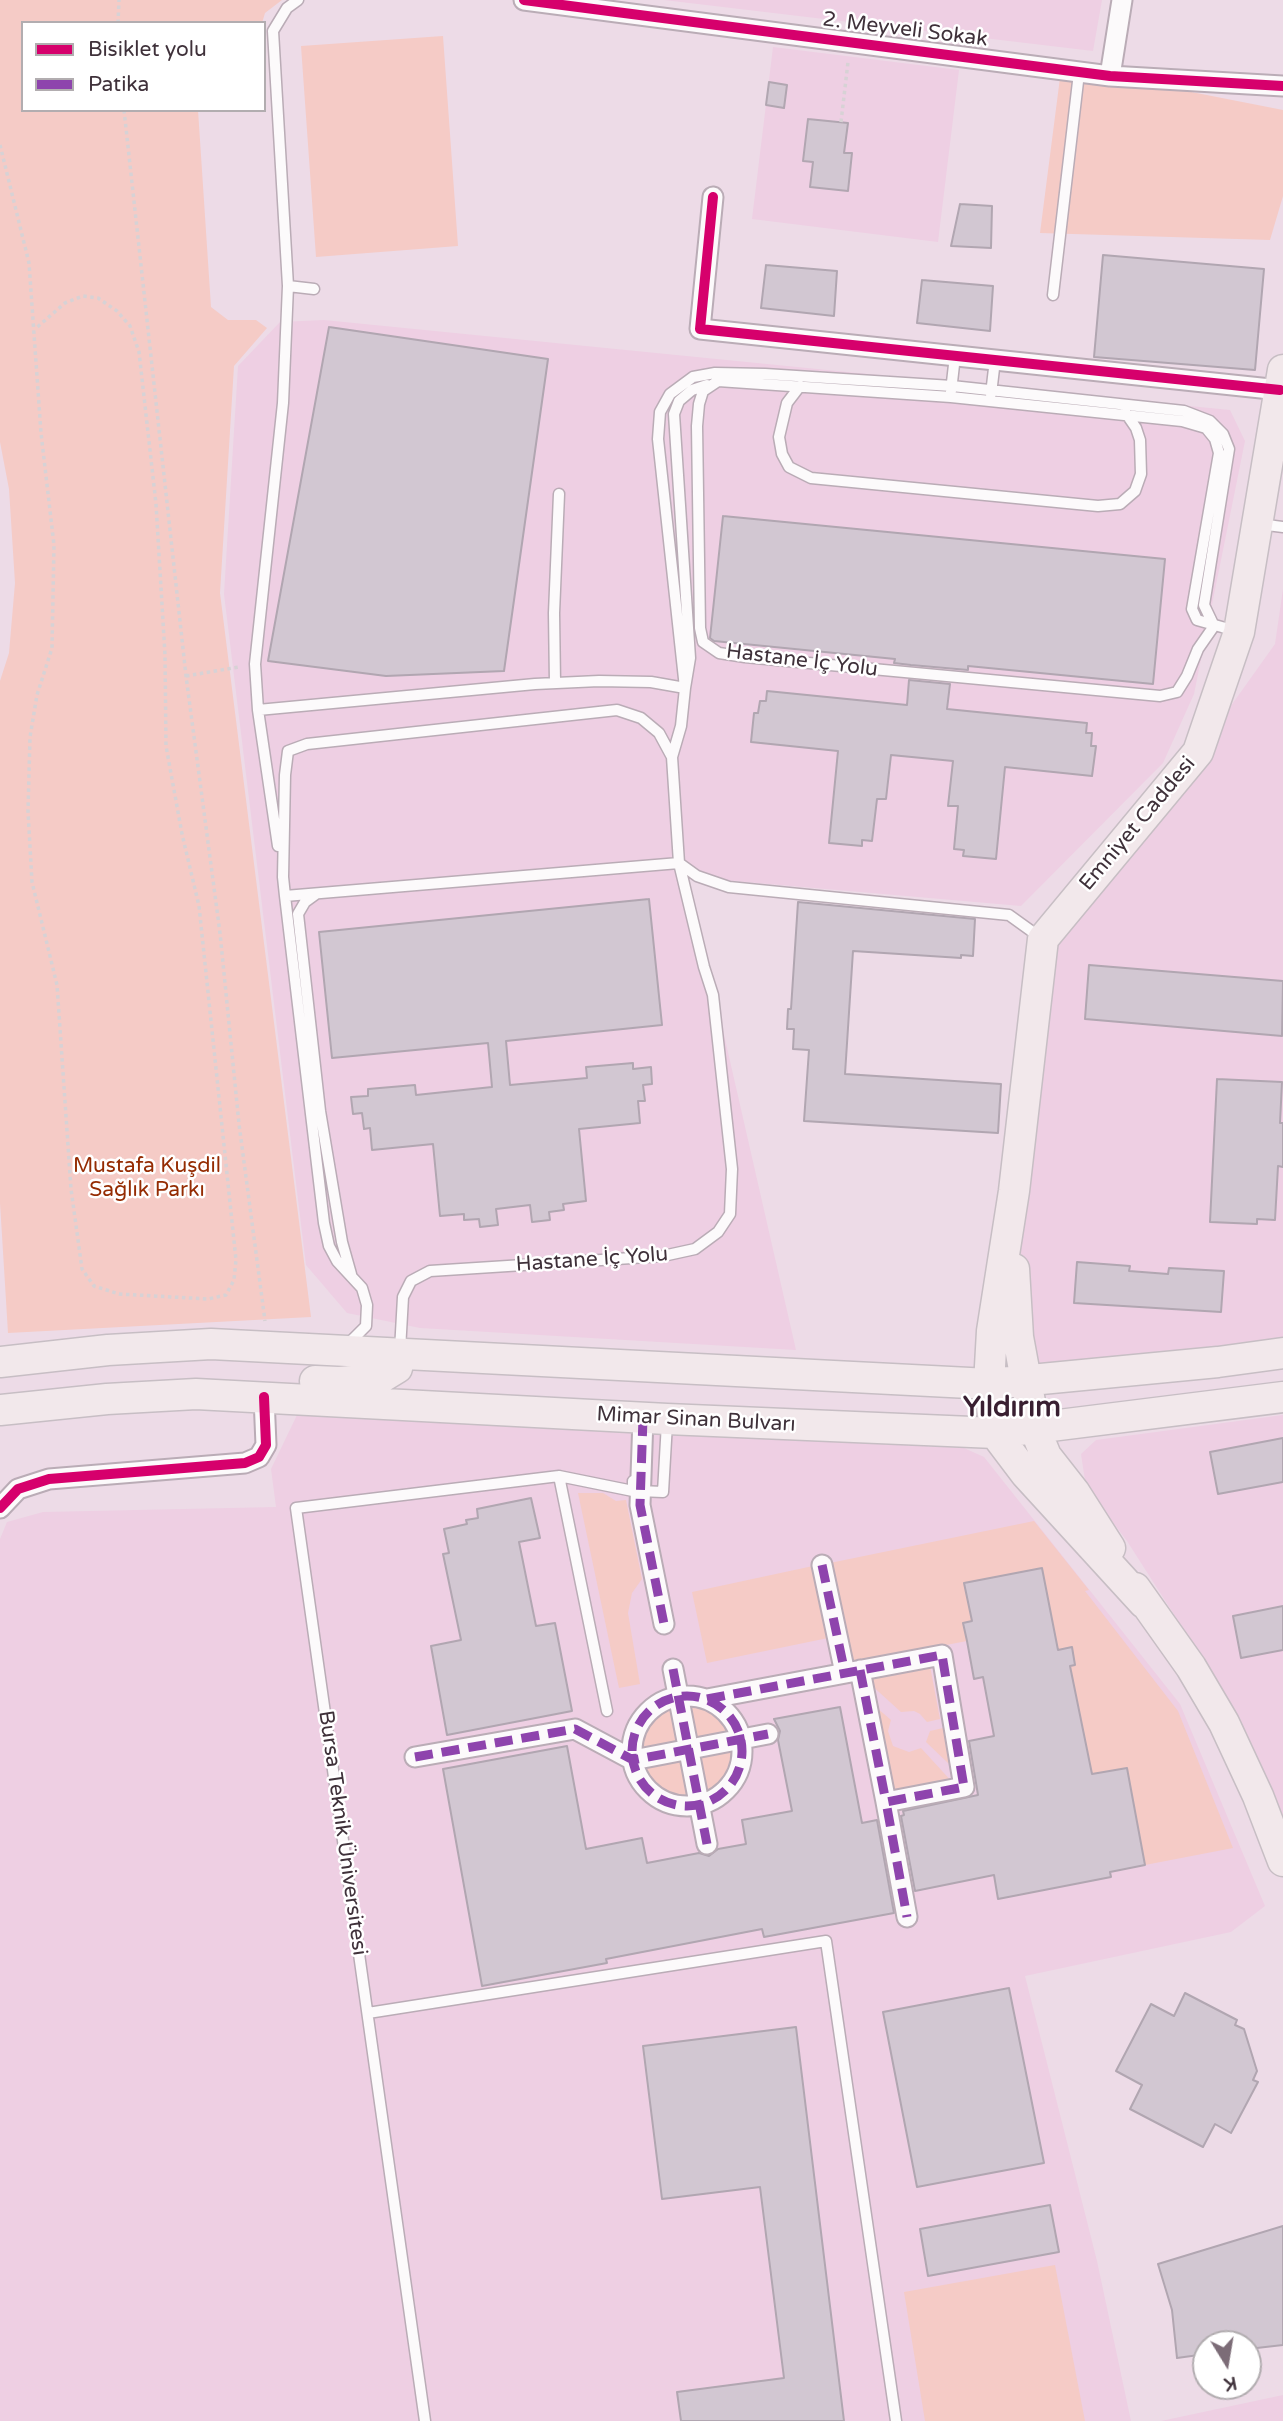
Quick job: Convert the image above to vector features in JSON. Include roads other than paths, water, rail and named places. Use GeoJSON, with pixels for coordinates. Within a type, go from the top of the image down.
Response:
{"type":"FeatureCollection","features":[{"type":"Feature","properties":{"kind":"main road","name":"Emniyet Caddesi"},"geometry":{"type":"LineString","coordinates":[[1043,939],[1198,752],[1227,629],[1270,526],[1282,380]]}},
{"type":"Feature","properties":{"kind":"main road"},"geometry":{"type":"LineString","coordinates":[[1043,939],[1014,1191],[992,1331],[989,1384],[995,1433],[1026,1474],[1144,1603]]}},
{"type":"Feature","properties":{"kind":"main road"},"geometry":{"type":"LineString","coordinates":[[1014,1191],[1014,1277],[1018,1337],[1035,1429],[1046,1456],[1075,1493],[1144,1603],[1191,1667],[1224,1723],[1258,1796],[1283,1861]]}},
{"type":"Feature","properties":{"kind":"main road"},"geometry":{"type":"LineString","coordinates":[[0,1362],[108,1350],[211,1344],[989,1384],[1218,1362],[1283,1353]]}},
{"type":"Feature","properties":{"kind":"main road"},"geometry":{"type":"LineString","coordinates":[[196,1394],[216,1382],[236,1377],[339,1382],[379,1379],[397,1368],[400,1354]]}},
{"type":"Feature","properties":{"kind":"main road","name":"Mimar Sinan Bulvarı"},"geometry":{"type":"LineString","coordinates":[[0,1410],[107,1399],[196,1394],[995,1433],[1283,1397]]}},
{"type":"Feature","properties":{"kind":"main road"},"geometry":{"type":"LineString","coordinates":[[1075,1493],[1065,1456],[1066,1441],[1100,1420]]}},
{"type":"Feature","properties":{"kind":"street","name":"2. Meyveli Sokak"},"geometry":{"type":"LineString","coordinates":[[524,0],[637,7],[850,43],[1079,73],[1283,86]]}},
{"type":"Feature","properties":{"kind":"street"},"geometry":{"type":"LineString","coordinates":[[1110,76],[1122,0]]}},
{"type":"Feature","properties":{"kind":"street"},"geometry":{"type":"LineString","coordinates":[[713,197],[700,328],[995,360],[1282,380]]}},
{"type":"Feature","properties":{"kind":"street"},"geometry":{"type":"LineString","coordinates":[[0,1508],[18,1489],[49,1479],[245,1463],[259,1457],[266,1445],[264,1397]]}},
{"type":"Feature","properties":{"kind":"street"},"geometry":{"type":"LineString","coordinates":[[648,1418],[637,1491],[664,1624]]}},
{"type":"Feature","properties":{"kind":"street"},"geometry":{"type":"LineString","coordinates":[[822,1565],[886,1802],[907,1916]]}},
{"type":"Feature","properties":{"kind":"street"},"geometry":{"type":"LineString","coordinates":[[707,1699],[942,1655],[964,1787],[886,1802]]}},
{"type":"Feature","properties":{"kind":"street"},"geometry":{"type":"LineString","coordinates":[[673,1669],[707,1844]]}},
{"type":"Feature","properties":{"kind":"street"},"geometry":{"type":"LineString","coordinates":[[678,1696],[707,1699],[724,1708],[740,1732],[742,1764],[732,1784],[718,1797],[689,1806],[665,1802],[646,1789],[634,1768],[632,1740],[642,1718],[658,1703],[678,1696]]}},
{"type":"Feature","properties":{"kind":"street"},"geometry":{"type":"LineString","coordinates":[[415,1757],[575,1729],[633,1760],[768,1734]]}},
{"type":"Feature","properties":{"kind":"lane"},"geometry":{"type":"LineString","coordinates":[[283,877],[258,710],[255,664],[283,403],[288,286],[273,31],[287,8],[298,0]]}},
{"type":"Feature","properties":{"kind":"lane"},"geometry":{"type":"LineString","coordinates":[[1054,295],[1079,73]]}},
{"type":"Feature","properties":{"kind":"lane"},"geometry":{"type":"LineString","coordinates":[[288,286],[314,289]]}},
{"type":"Feature","properties":{"kind":"lane"},"geometry":{"type":"LineString","coordinates":[[951,397],[955,356]]}},
{"type":"Feature","properties":{"kind":"lane"},"geometry":{"type":"LineString","coordinates":[[991,401],[995,360]]}},
{"type":"Feature","properties":{"kind":"lane","name":"Hastane İç Yolu"},"geometry":{"type":"LineString","coordinates":[[400,1354],[403,1297],[411,1281],[430,1271],[663,1256],[695,1249],[718,1232],[730,1214],[732,1169],[713,995],[679,863],[672,757],[681,726],[685,688],[658,439],[660,412],[670,394],[693,377],[715,373],[807,377],[992,389],[1184,411],[1210,421],[1223,434],[1228,449],[1205,606],[1227,629],[1198,649],[1177,692],[1160,696],[719,653],[703,642],[700,628],[697,426],[703,391],[718,381]]}},
{"type":"Feature","properties":{"kind":"lane"},"geometry":{"type":"LineString","coordinates":[[807,377],[787,403],[779,437],[782,454],[789,467],[811,478],[1098,506],[1119,504],[1135,491],[1141,474],[1142,454],[1136,428],[1117,404]]}},
{"type":"Feature","properties":{"kind":"lane"},"geometry":{"type":"LineString","coordinates":[[258,710],[555,683],[651,682],[685,688],[690,658],[674,414],[679,401],[692,390],[718,381],[951,397],[1182,421],[1206,428],[1215,439],[1219,453],[1217,477],[1192,609],[1197,620],[1227,629]]}},
{"type":"Feature","properties":{"kind":"lane"},"geometry":{"type":"LineString","coordinates":[[555,683],[554,613],[559,494]]}},
{"type":"Feature","properties":{"kind":"lane","name":"Hastane İç Yolu"},"geometry":{"type":"LineString","coordinates":[[336,1351],[354,1339],[366,1326],[367,1305],[362,1288],[337,1261],[329,1246],[324,1223],[283,877],[288,751],[307,744],[617,710],[641,718],[659,733],[672,757]]}},
{"type":"Feature","properties":{"kind":"lane"},"geometry":{"type":"LineString","coordinates":[[285,896],[679,863],[696,876],[729,887],[1009,915],[1043,939]]}},
{"type":"Feature","properties":{"kind":"lane"},"geometry":{"type":"LineString","coordinates":[[317,894],[305,902],[298,914],[320,1111],[342,1242],[351,1274]]}},
{"type":"Feature","properties":{"kind":"lane"},"geometry":{"type":"LineString","coordinates":[[559,1476],[607,1711]]}},
{"type":"Feature","properties":{"kind":"lane","name":"Bursa Teknik Üniversitesi"},"geometry":{"type":"LineString","coordinates":[[425,2421],[296,1508],[559,1476],[637,1491]]}},
{"type":"Feature","properties":{"kind":"lane"},"geometry":{"type":"LineString","coordinates":[[368,2013],[826,1941],[895,2421]]}},
{"type":"Feature","properties":{"kind":"district","name":"Yıldırım"},"geometry":{"type":"Point","coordinates":[1012,1409]}},
{"type":"Feature","properties":{"kind":"park label","name":"Mustafa Kuşdil Sağlık Parkı"},"geometry":{"type":"Point","coordinates":[147,1178]}}]}
